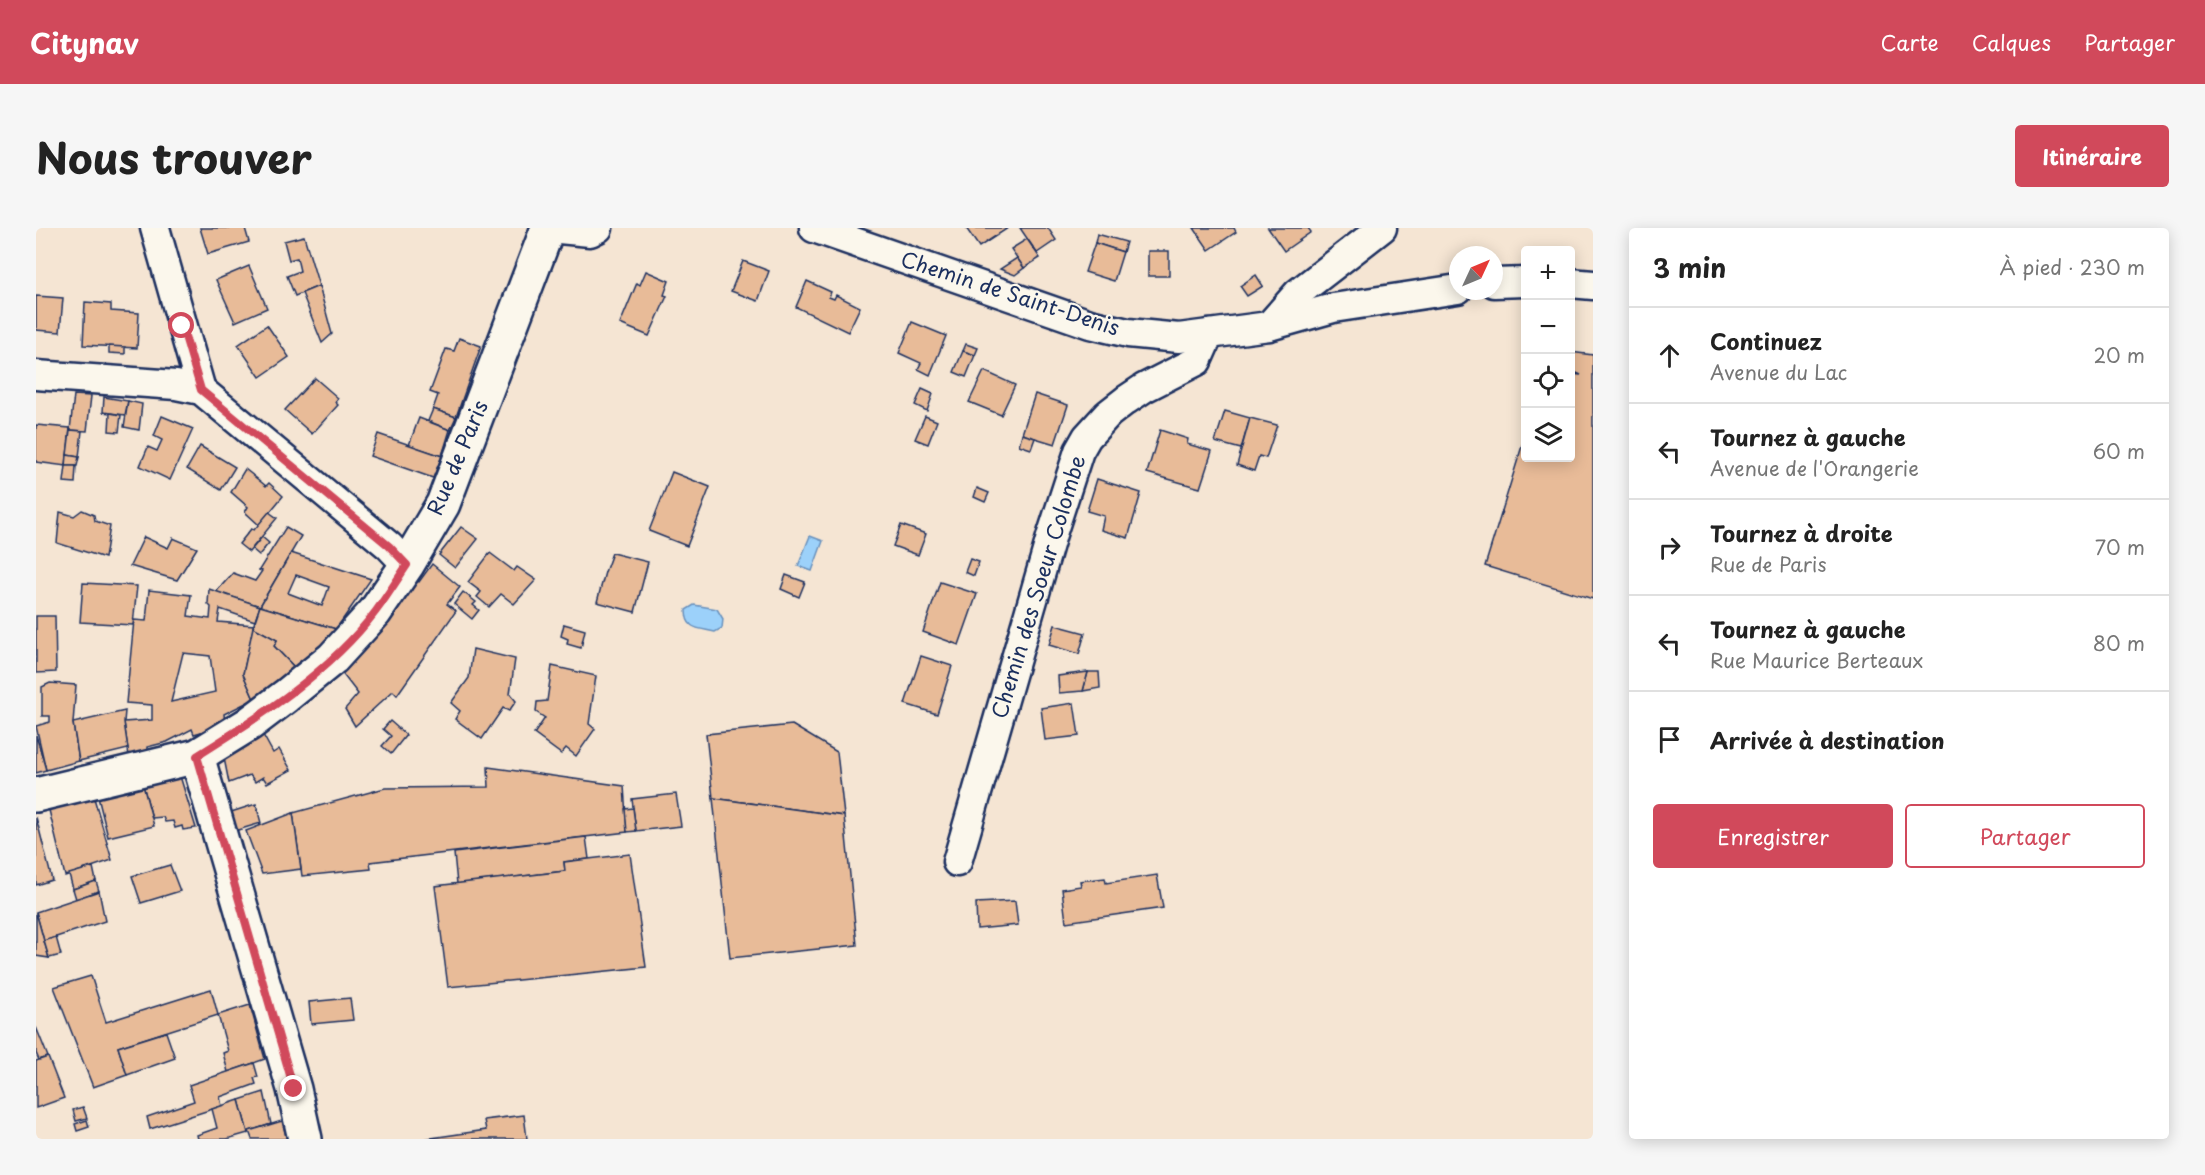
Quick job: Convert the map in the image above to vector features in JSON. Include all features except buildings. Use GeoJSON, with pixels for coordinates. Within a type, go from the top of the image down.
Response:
{"type":"FeatureCollection","features":[{"type":"Feature","properties":{"kind":"street"},"geometry":{"type":"LineString","coordinates":[[155,228],[201,390]]}},
{"type":"Feature","properties":{"kind":"street"},"geometry":{"type":"LineString","coordinates":[[548,228],[590,232],[598,228]]}},
{"type":"Feature","properties":{"kind":"street","name":"Rue de Paris"},"geometry":{"type":"LineString","coordinates":[[36,795],[197,756],[249,724],[333,658],[375,612],[407,565],[442,504],[548,228]]}},
{"type":"Feature","properties":{"kind":"street","name":"Chemin de Saint-Denis"},"geometry":{"type":"LineString","coordinates":[[814,228],[1090,324],[1128,333],[1179,338],[1269,326],[1333,308],[1449,290]]}},
{"type":"Feature","properties":{"kind":"street"},"geometry":{"type":"LineString","coordinates":[[1269,326],[1298,293],[1382,228]]}},
{"type":"Feature","properties":{"kind":"street"},"geometry":{"type":"LineString","coordinates":[[1503,283],[1521,282]]}},
{"type":"Feature","properties":{"kind":"street"},"geometry":{"type":"LineString","coordinates":[[1575,283],[1593,285]]}},
{"type":"Feature","properties":{"kind":"street","name":"Chemin des Soeur Colombe"},"geometry":{"type":"LineString","coordinates":[[957,862],[1052,534],[1079,451],[1087,437],[1108,414],[1126,400],[1144,388],[1197,361],[1209,334]]}},
{"type":"Feature","properties":{"kind":"street"},"geometry":{"type":"LineString","coordinates":[[36,375],[176,385],[201,390],[389,546],[407,565]]}},
{"type":"Feature","properties":{"kind":"street"},"geometry":{"type":"LineString","coordinates":[[197,756],[294,1089],[305,1139]]}},
{"type":"Feature","properties":{"kind":"water"},"geometry":{"type":"Polygon","coordinates":[[[810,536],[823,541],[812,571],[798,566],[810,536]]]}},
{"type":"Feature","properties":{"kind":"water"},"geometry":{"type":"Polygon","coordinates":[[[694,605],[717,609],[723,619],[722,628],[715,632],[698,629],[691,625],[686,610],[694,605]]]}},
{"type":"Feature","properties":{"kind":"route"},"geometry":{"type":"LineString","coordinates":[[182,326],[201,390],[389,546],[407,565],[375,612],[333,658],[249,724],[197,756],[294,1089]]}}]}
